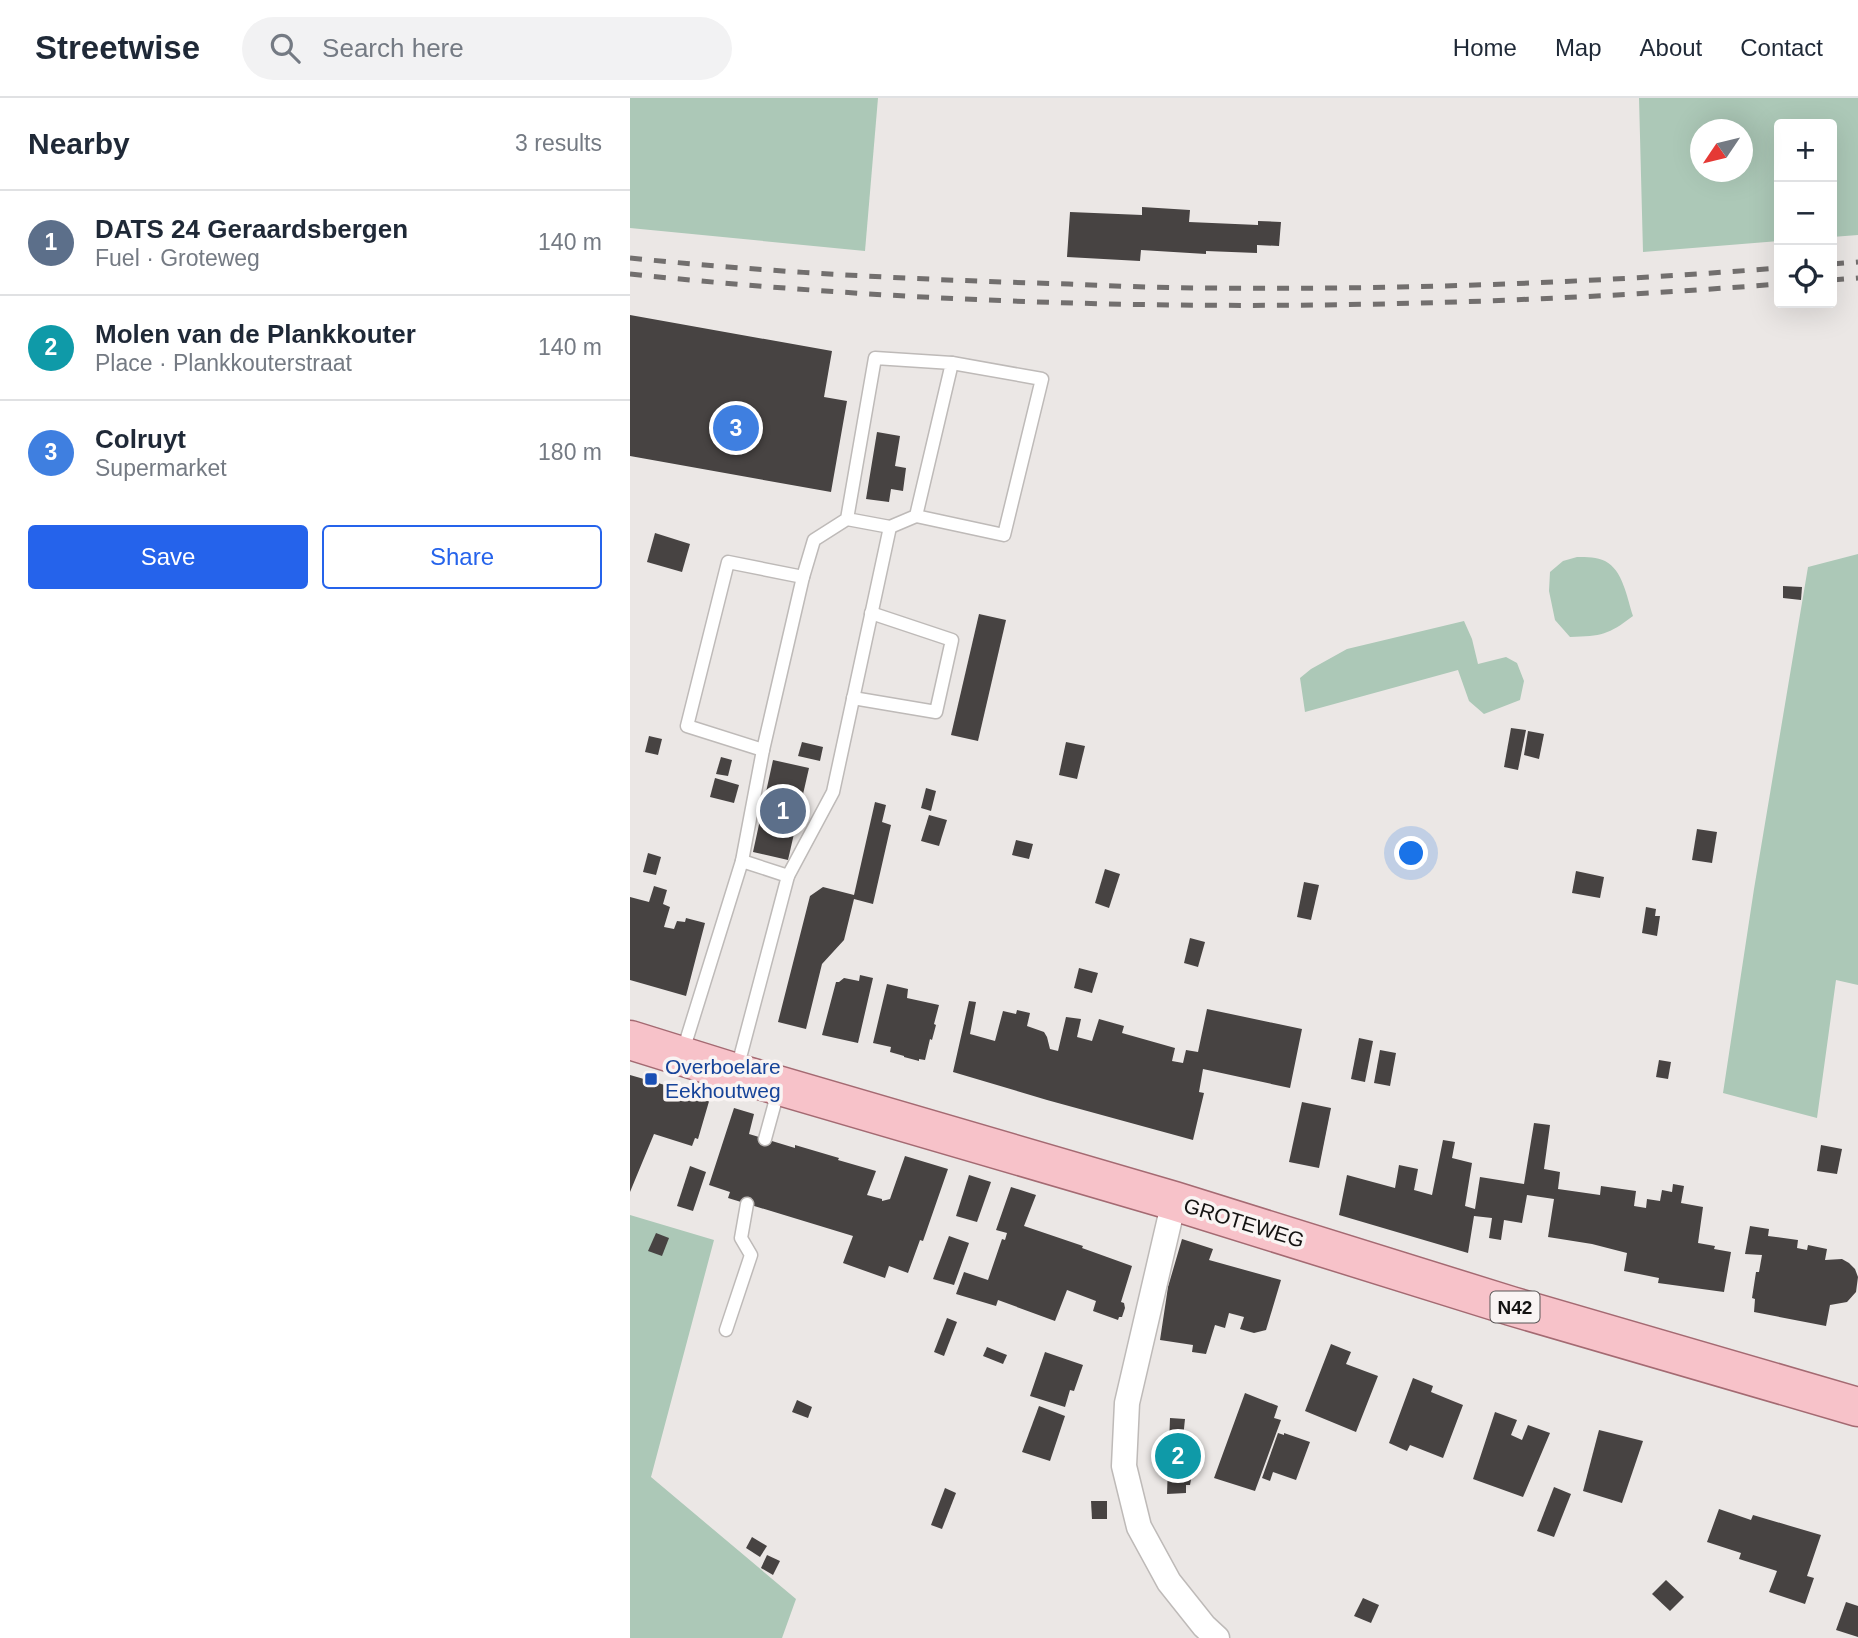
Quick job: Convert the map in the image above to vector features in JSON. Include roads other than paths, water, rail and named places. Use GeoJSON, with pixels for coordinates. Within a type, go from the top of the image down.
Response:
{"type":"FeatureCollection","features":[{"type":"Feature","properties":{"kind":"main road","name":"GROTEWEG"},"geometry":{"type":"LineString","coordinates":[[630,1040],[1174,1201],[1511,1306],[1858,1407]]}},
{"type":"Feature","properties":{"kind":"street"},"geometry":{"type":"LineString","coordinates":[[1174,1201],[1127,1403],[1124,1466],[1139,1527],[1169,1582],[1217,1638]]}},
{"type":"Feature","properties":{"kind":"lane"},"geometry":{"type":"LineString","coordinates":[[682,1055],[742,861],[763,750],[814,540],[847,519],[890,527],[916,516],[1004,535],[1042,379],[952,363],[875,358],[847,519]]}},
{"type":"Feature","properties":{"kind":"lane"},"geometry":{"type":"LineString","coordinates":[[916,516],[952,363]]}},
{"type":"Feature","properties":{"kind":"lane"},"geometry":{"type":"LineString","coordinates":[[736,1073],[788,876],[833,792],[890,527]]}},
{"type":"Feature","properties":{"kind":"lane"},"geometry":{"type":"LineString","coordinates":[[763,750],[687,726],[728,562],[803,577]]}},
{"type":"Feature","properties":{"kind":"lane"},"geometry":{"type":"LineString","coordinates":[[853,698],[936,712],[952,640],[871,613]]}},
{"type":"Feature","properties":{"kind":"lane"},"geometry":{"type":"LineString","coordinates":[[742,861],[788,876]]}},
{"type":"Feature","properties":{"kind":"lane"},"geometry":{"type":"LineString","coordinates":[[765,1139],[780,1085]]}},
{"type":"Feature","properties":{"kind":"lane"},"geometry":{"type":"LineString","coordinates":[[726,1330],[751,1255],[741,1238],[747,1203]]}},
{"type":"Feature","properties":{"kind":"railway"},"geometry":{"type":"LineString","coordinates":[[630,258],[849,275],[1190,288],[1350,288],[1493,284],[1774,268]]}},
{"type":"Feature","properties":{"kind":"railway"},"geometry":{"type":"LineString","coordinates":[[1837,264],[1858,262]]}},
{"type":"Feature","properties":{"kind":"railway"},"geometry":{"type":"LineString","coordinates":[[630,274],[917,297],[1204,305],[1492,301],[1774,284]]}},
{"type":"Feature","properties":{"kind":"railway"},"geometry":{"type":"LineString","coordinates":[[1837,280],[1858,278]]}},
{"type":"Feature","properties":{"kind":"place","name":"Colruyt"},"geometry":{"type":"Point","coordinates":[736,428]}},
{"type":"Feature","properties":{"kind":"place","name":"DATS 24 Geraardsbergen"},"geometry":{"type":"Point","coordinates":[783,811]}},
{"type":"Feature","properties":{"kind":"place","name":"Overboelare Eekhoutweg"},"geometry":{"type":"Point","coordinates":[651,1079]}},
{"type":"Feature","properties":{"kind":"place","name":"Molen van de Plankkouter"},"geometry":{"type":"Point","coordinates":[1178,1456]}}]}
